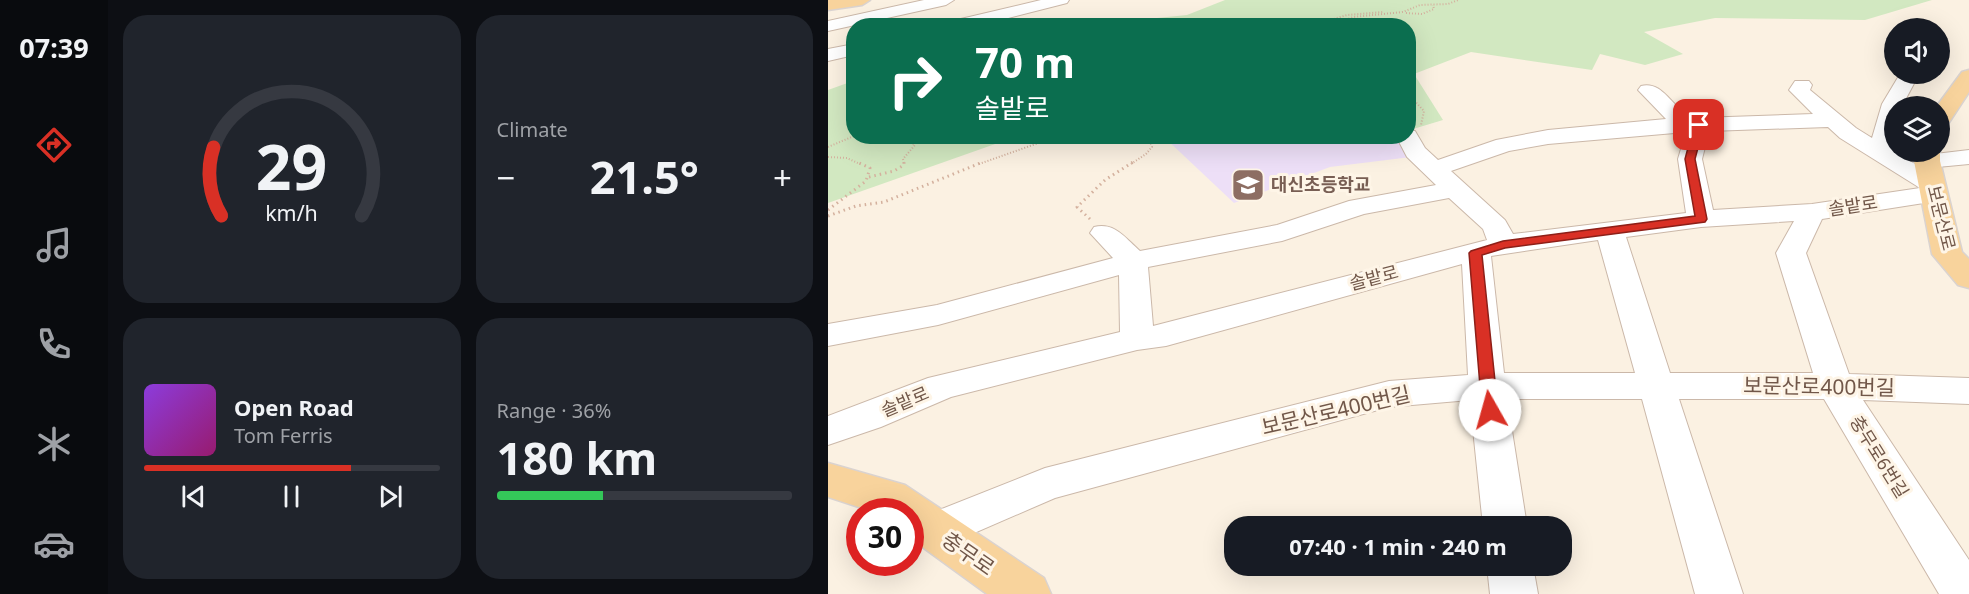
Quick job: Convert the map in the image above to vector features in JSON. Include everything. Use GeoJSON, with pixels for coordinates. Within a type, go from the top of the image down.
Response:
{"type":"FeatureCollection","features":[{"type":"Feature","properties":{"kind":"main road"},"geometry":{"type":"LineString","coordinates":[[828,5],[862,0]]}},
{"type":"Feature","properties":{"kind":"main road"},"geometry":{"type":"LineString","coordinates":[[1950,104],[1969,76]]}},
{"type":"Feature","properties":{"kind":"main road","name":"보문산로"},"geometry":{"type":"LineString","coordinates":[[1930,173],[1947,254],[1969,278]]}},
{"type":"Feature","properties":{"kind":"main road","name":"충무로"},"geometry":{"type":"LineString","coordinates":[[828,480],[889,498]]}},
{"type":"Feature","properties":{"kind":"main road","name":"충무로"},"geometry":{"type":"LineString","coordinates":[[924,523],[1026,594]]}},
{"type":"Feature","properties":{"kind":"street"},"geometry":{"type":"LineString","coordinates":[[863,18],[942,0]]}},
{"type":"Feature","properties":{"kind":"street"},"geometry":{"type":"LineString","coordinates":[[987,18],[1061,0]]}},
{"type":"Feature","properties":{"kind":"street"},"geometry":{"type":"LineString","coordinates":[[828,26],[846,22]]}},
{"type":"Feature","properties":{"kind":"street"},"geometry":{"type":"LineString","coordinates":[[828,55],[846,51]]}},
{"type":"Feature","properties":{"kind":"street"},"geometry":{"type":"LineString","coordinates":[[1882,154],[1882,131],[1897,92],[1902,84]]}},
{"type":"Feature","properties":{"kind":"street"},"geometry":{"type":"LineString","coordinates":[[1802,85],[1800,90],[1848,133],[1882,154],[1930,173]]}},
{"type":"Feature","properties":{"kind":"street"},"geometry":{"type":"LineString","coordinates":[[1648,90],[1678,118],[1699,125]]}},
{"type":"Feature","properties":{"kind":"street"},"geometry":{"type":"LineString","coordinates":[[1434,169],[1504,145],[1548,137],[1654,126],[1833,120]]}},
{"type":"Feature","properties":{"kind":"street"},"geometry":{"type":"LineString","coordinates":[[1699,125],[1690,159],[1701,219]]}},
{"type":"Feature","properties":{"kind":"street"},"geometry":{"type":"LineString","coordinates":[[1411,144],[1415,152],[1495,226],[1489,249],[1487,386],[1504,516]]}},
{"type":"Feature","properties":{"kind":"street","name":"솔밭로"},"geometry":{"type":"LineString","coordinates":[[828,430],[868,417],[941,387],[1137,339],[1166,335],[1383,275],[1489,249],[1701,219],[1812,212],[1930,173],[1969,157]]}},
{"type":"Feature","properties":{"kind":"street"},"geometry":{"type":"LineString","coordinates":[[828,335],[938,315],[1133,261],[1255,239],[1358,207],[1454,189]]}},
{"type":"Feature","properties":{"kind":"street","name":"충무로6번길"},"geometry":{"type":"LineString","coordinates":[[1812,212],[1791,253],[1835,386],[1965,594]]}},
{"type":"Feature","properties":{"kind":"street"},"geometry":{"type":"LineString","coordinates":[[1610,232],[1719,594]]}},
{"type":"Feature","properties":{"kind":"street"},"geometry":{"type":"LineString","coordinates":[[1104,233],[1133,261],[1137,339]]}},
{"type":"Feature","properties":{"kind":"street","name":"보문산로400번길"},"geometry":{"type":"LineString","coordinates":[[924,517],[1389,394],[1487,386],[1835,386],[1969,391]]}},
{"type":"Feature","properties":{"kind":"street"},"geometry":{"type":"LineString","coordinates":[[1511,576],[1514,594]]}},
{"type":"Feature","properties":{"kind":"path"},"geometry":{"type":"LineString","coordinates":[[1350,18],[1402,12],[1420,5],[1448,4],[1458,0]]}},
{"type":"Feature","properties":{"kind":"path"},"geometry":{"type":"LineString","coordinates":[[1340,18],[1354,14],[1426,13],[1434,9],[1433,5]]}},
{"type":"Feature","properties":{"kind":"path"},"geometry":{"type":"LineString","coordinates":[[1416,100],[1424,111],[1423,121],[1416,130]]}},
{"type":"Feature","properties":{"kind":"path"},"geometry":{"type":"LineString","coordinates":[[828,147],[846,139]]}},
{"type":"Feature","properties":{"kind":"path"},"geometry":{"type":"LineString","coordinates":[[868,177],[894,171],[904,165],[903,159],[915,146],[912,144]]}},
{"type":"Feature","properties":{"kind":"path"},"geometry":{"type":"LineString","coordinates":[[828,216],[856,206],[884,202],[973,165],[1035,144]]}},
{"type":"Feature","properties":{"kind":"path"},"geometry":{"type":"LineString","coordinates":[[1104,233],[1077,207],[1105,180],[1146,154],[1152,147],[1151,144]]}},
{"type":"Feature","properties":{"kind":"path"},"geometry":{"type":"LineString","coordinates":[[828,157],[847,158],[870,168],[868,177],[855,191],[828,210]]}},
{"type":"Feature","properties":{"kind":"shaded area","name":"대신초등학교"},"geometry":{"type":"Polygon","coordinates":[[[1171,144],[1406,144],[1411,157],[1330,167],[1234,203],[1171,144]]]}},
{"type":"Feature","properties":{"kind":"green space"},"geometry":{"type":"Polygon","coordinates":[[[1225,0],[1932,0],[1865,20],[1715,18],[1644,32],[1683,54],[1645,65],[1600,54],[1592,70],[1471,52],[1416,73],[1416,18],[1157,18],[1187,15],[1225,0]]]}},
{"type":"Feature","properties":{"kind":"green space"},"geometry":{"type":"Polygon","coordinates":[[[1416,77],[1443,120],[1416,128],[1416,77]]]}},
{"type":"Feature","properties":{"kind":"green space"},"geometry":{"type":"Polygon","coordinates":[[[846,84],[846,144],[995,144],[828,203],[828,90],[846,84]]]}},
{"type":"Feature","properties":{"kind":"place","name":"대신초등학교"},"geometry":{"type":"Point","coordinates":[1248,185]}},
{"type":"Feature","properties":{"kind":"route"},"geometry":{"type":"LineString","coordinates":[[1490,410],[1476,253],[1503,244],[1701,219],[1690,159],[1699,125]]}}]}
